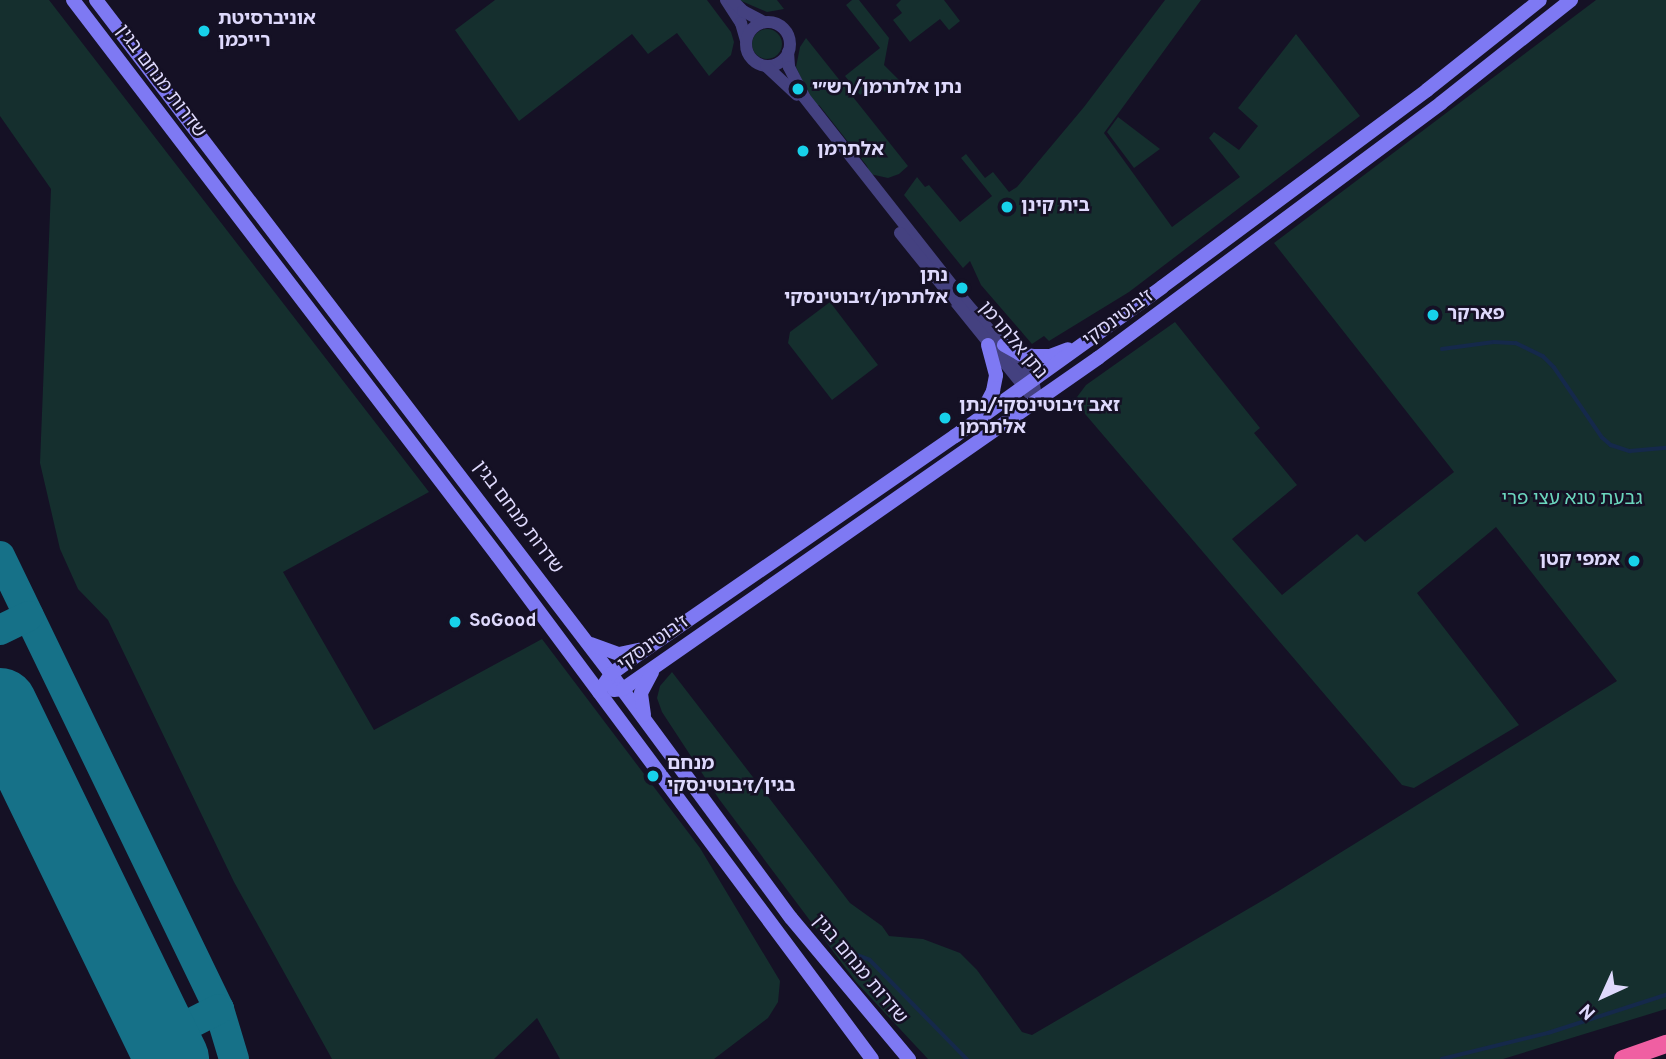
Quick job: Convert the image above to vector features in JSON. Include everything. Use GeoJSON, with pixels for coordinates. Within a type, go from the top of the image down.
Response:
{"type":"FeatureCollection","features":[{"type":"Feature","properties":{"kind":"highway"},"geometry":{"type":"LineString","coordinates":[[1623,1059],[1666,1044]]}},
{"type":"Feature","properties":{"kind":"main road","name":"שדרות מנחם בגין"},"geometry":{"type":"LineString","coordinates":[[73,0],[873,1059]]}},
{"type":"Feature","properties":{"kind":"main road","name":"שדרות מנחם בגין"},"geometry":{"type":"LineString","coordinates":[[96,0],[623,689],[797,926],[909,1059]]}},
{"type":"Feature","properties":{"kind":"main road","name":"ז'בוטינסקי"},"geometry":{"type":"LineString","coordinates":[[598,692],[611,674],[1086,343],[1427,90],[1540,0]]}},
{"type":"Feature","properties":{"kind":"main road","name":"ז'בוטינסקי"},"geometry":{"type":"LineString","coordinates":[[598,692],[623,689],[1037,400],[1441,103],[1571,0]]}},
{"type":"Feature","properties":{"kind":"main road"},"geometry":{"type":"LineString","coordinates":[[1004,345],[1020,354],[1042,356],[1086,343]]}},
{"type":"Feature","properties":{"kind":"main road"},"geometry":{"type":"LineString","coordinates":[[972,423],[990,398],[995,384],[995,366],[988,345]]}},
{"type":"Feature","properties":{"kind":"main road"},"geometry":{"type":"LineString","coordinates":[[587,642],[598,649],[619,654],[653,645]]}},
{"type":"Feature","properties":{"kind":"main road"},"geometry":{"type":"LineString","coordinates":[[649,725],[643,712],[641,693],[646,680],[663,661]]}},
{"type":"Feature","properties":{"kind":"street"},"geometry":{"type":"LineString","coordinates":[[726,0],[741,23],[750,57],[766,65],[777,64],[788,52],[789,41],[785,30],[776,23],[764,22],[743,11],[732,0]]}},
{"type":"Feature","properties":{"kind":"street"},"geometry":{"type":"LineString","coordinates":[[746,40],[754,26],[764,22]]}},
{"type":"Feature","properties":{"kind":"street","name":"נתן אלתרמן"},"geometry":{"type":"LineString","coordinates":[[788,52],[789,66],[804,97],[967,303],[1004,345],[1037,400]]}},
{"type":"Feature","properties":{"kind":"street","name":"נתן אלתרמן"},"geometry":{"type":"LineString","coordinates":[[766,65],[800,98],[988,345],[1027,384]]}},
{"type":"Feature","properties":{"kind":"green space"},"geometry":{"type":"Polygon","coordinates":[[[0,0],[49,0],[429,492],[283,572],[374,730],[542,639],[700,848],[780,981],[778,1002],[768,1018],[714,1059],[560,1059],[537,1018],[494,1059],[332,1059],[234,882],[108,620],[78,589],[60,549],[40,463],[51,189],[0,116],[0,0]]]}},
{"type":"Feature","properties":{"kind":"green space"},"geometry":{"type":"Polygon","coordinates":[[[495,0],[707,0],[731,32],[734,42],[731,55],[709,76],[677,33],[648,54],[632,34],[519,121],[455,30],[495,0]]]}},
{"type":"Feature","properties":{"kind":"green space"},"geometry":{"type":"Polygon","coordinates":[[[739,0],[777,0],[784,9],[767,12],[739,0]]]}},
{"type":"Feature","properties":{"kind":"green space"},"geometry":{"type":"Polygon","coordinates":[[[852,0],[859,0],[889,38],[884,65],[899,80],[895,88],[885,92],[876,82],[860,95],[845,76],[880,48],[846,5],[852,0]]]}},
{"type":"Feature","properties":{"kind":"green space"},"geometry":{"type":"Polygon","coordinates":[[[901,0],[944,0],[960,21],[949,30],[940,19],[910,42],[893,20],[902,13],[896,5],[901,0]]]}},
{"type":"Feature","properties":{"kind":"green space"},"geometry":{"type":"Polygon","coordinates":[[[1165,0],[1201,0],[1104,133],[1172,227],[1240,177],[1209,138],[1214,132],[1239,150],[1258,126],[1238,108],[1296,34],[1360,116],[1129,292],[1049,341],[1044,336],[1032,344],[981,285],[970,261],[963,268],[904,195],[917,177],[925,187],[929,185],[960,222],[992,196],[961,158],[966,154],[985,178],[993,172],[1009,192],[1017,187],[1084,107],[1165,0]]]}},
{"type":"Feature","properties":{"kind":"green space","name":"גבעת טנא עצי פרי"},"geometry":{"type":"Polygon","coordinates":[[[1596,0],[1666,0],[1666,1009],[1503,1059],[928,1059],[856,982],[719,799],[662,712],[657,698],[660,686],[672,672],[850,903],[882,926],[889,936],[923,939],[960,953],[977,970],[1022,1032],[1032,1035],[1277,892],[1617,681],[1496,527],[1417,593],[1519,725],[1414,788],[1402,785],[1074,401],[1086,385],[1175,322],[1260,428],[1254,433],[1297,485],[1232,539],[1282,595],[1357,534],[1365,542],[1454,472],[1274,243],[1596,0]]]}},
{"type":"Feature","properties":{"kind":"green space"},"geometry":{"type":"Polygon","coordinates":[[[767,29],[773,30],[781,38],[781,50],[773,58],[767,59],[761,58],[753,50],[752,44],[753,38],[761,30],[767,29]]]}},
{"type":"Feature","properties":{"kind":"green space"},"geometry":{"type":"Polygon","coordinates":[[[806,38],[908,166],[899,174],[888,178],[870,174],[867,166],[819,105],[810,98],[796,67],[800,47],[806,38]]]}},
{"type":"Feature","properties":{"kind":"green space"},"geometry":{"type":"Polygon","coordinates":[[[1118,117],[1160,149],[1134,168],[1107,132],[1118,117]]]}},
{"type":"Feature","properties":{"kind":"green space"},"geometry":{"type":"Polygon","coordinates":[[[830,302],[878,365],[832,400],[788,343],[790,332],[830,302]]]}},
{"type":"Feature","properties":{"kind":"waterway"},"geometry":{"type":"LineString","coordinates":[[1442,349],[1494,342],[1516,343],[1543,356],[1554,367],[1602,437],[1611,445],[1630,451],[1666,448]]}},
{"type":"Feature","properties":{"kind":"waterway"},"geometry":{"type":"LineString","coordinates":[[842,953],[852,953],[870,960],[967,1059]]}},
{"type":"Feature","properties":{"kind":"waterway"},"geometry":{"type":"LineString","coordinates":[[1442,1059],[1548,1033],[1666,995]]}},
{"type":"Feature","properties":{"kind":"taxiway"},"geometry":{"type":"LineString","coordinates":[[0,556],[219,1009],[234,1059]]}},
{"type":"Feature","properties":{"kind":"taxiway"},"geometry":{"type":"LineString","coordinates":[[0,630],[29,616]]}},
{"type":"Feature","properties":{"kind":"taxiway"},"geometry":{"type":"LineString","coordinates":[[162,1038],[219,1009]]}},
{"type":"Feature","properties":{"kind":"runway"},"geometry":{"type":"LineString","coordinates":[[0,705],[172,1059]]}},
{"type":"Feature","properties":{"kind":"place","name":"אוניברסיטת רייכמן"},"geometry":{"type":"Point","coordinates":[204,31]}},
{"type":"Feature","properties":{"kind":"place","name":"נתן אלתרמן/רש״י"},"geometry":{"type":"Point","coordinates":[798,89]}},
{"type":"Feature","properties":{"kind":"place","name":"אלתרמן"},"geometry":{"type":"Point","coordinates":[803,151]}},
{"type":"Feature","properties":{"kind":"place","name":"בית קינן"},"geometry":{"type":"Point","coordinates":[1007,207]}},
{"type":"Feature","properties":{"kind":"place","name":"נתן אלתרמן/ז׳בוטינסקי"},"geometry":{"type":"Point","coordinates":[962,288]}},
{"type":"Feature","properties":{"kind":"place","name":"פארקר"},"geometry":{"type":"Point","coordinates":[1433,315]}},
{"type":"Feature","properties":{"kind":"place","name":"זאב ז׳בוטינסקי/נתן אלתרמן"},"geometry":{"type":"Point","coordinates":[945,418]}},
{"type":"Feature","properties":{"kind":"place","name":"אמפי קטן"},"geometry":{"type":"Point","coordinates":[1634,561]}},
{"type":"Feature","properties":{"kind":"place","name":"SoGood"},"geometry":{"type":"Point","coordinates":[455,622]}},
{"type":"Feature","properties":{"kind":"place","name":"מנחם בגין/ז׳בוטינסקי"},"geometry":{"type":"Point","coordinates":[653,776]}}]}
